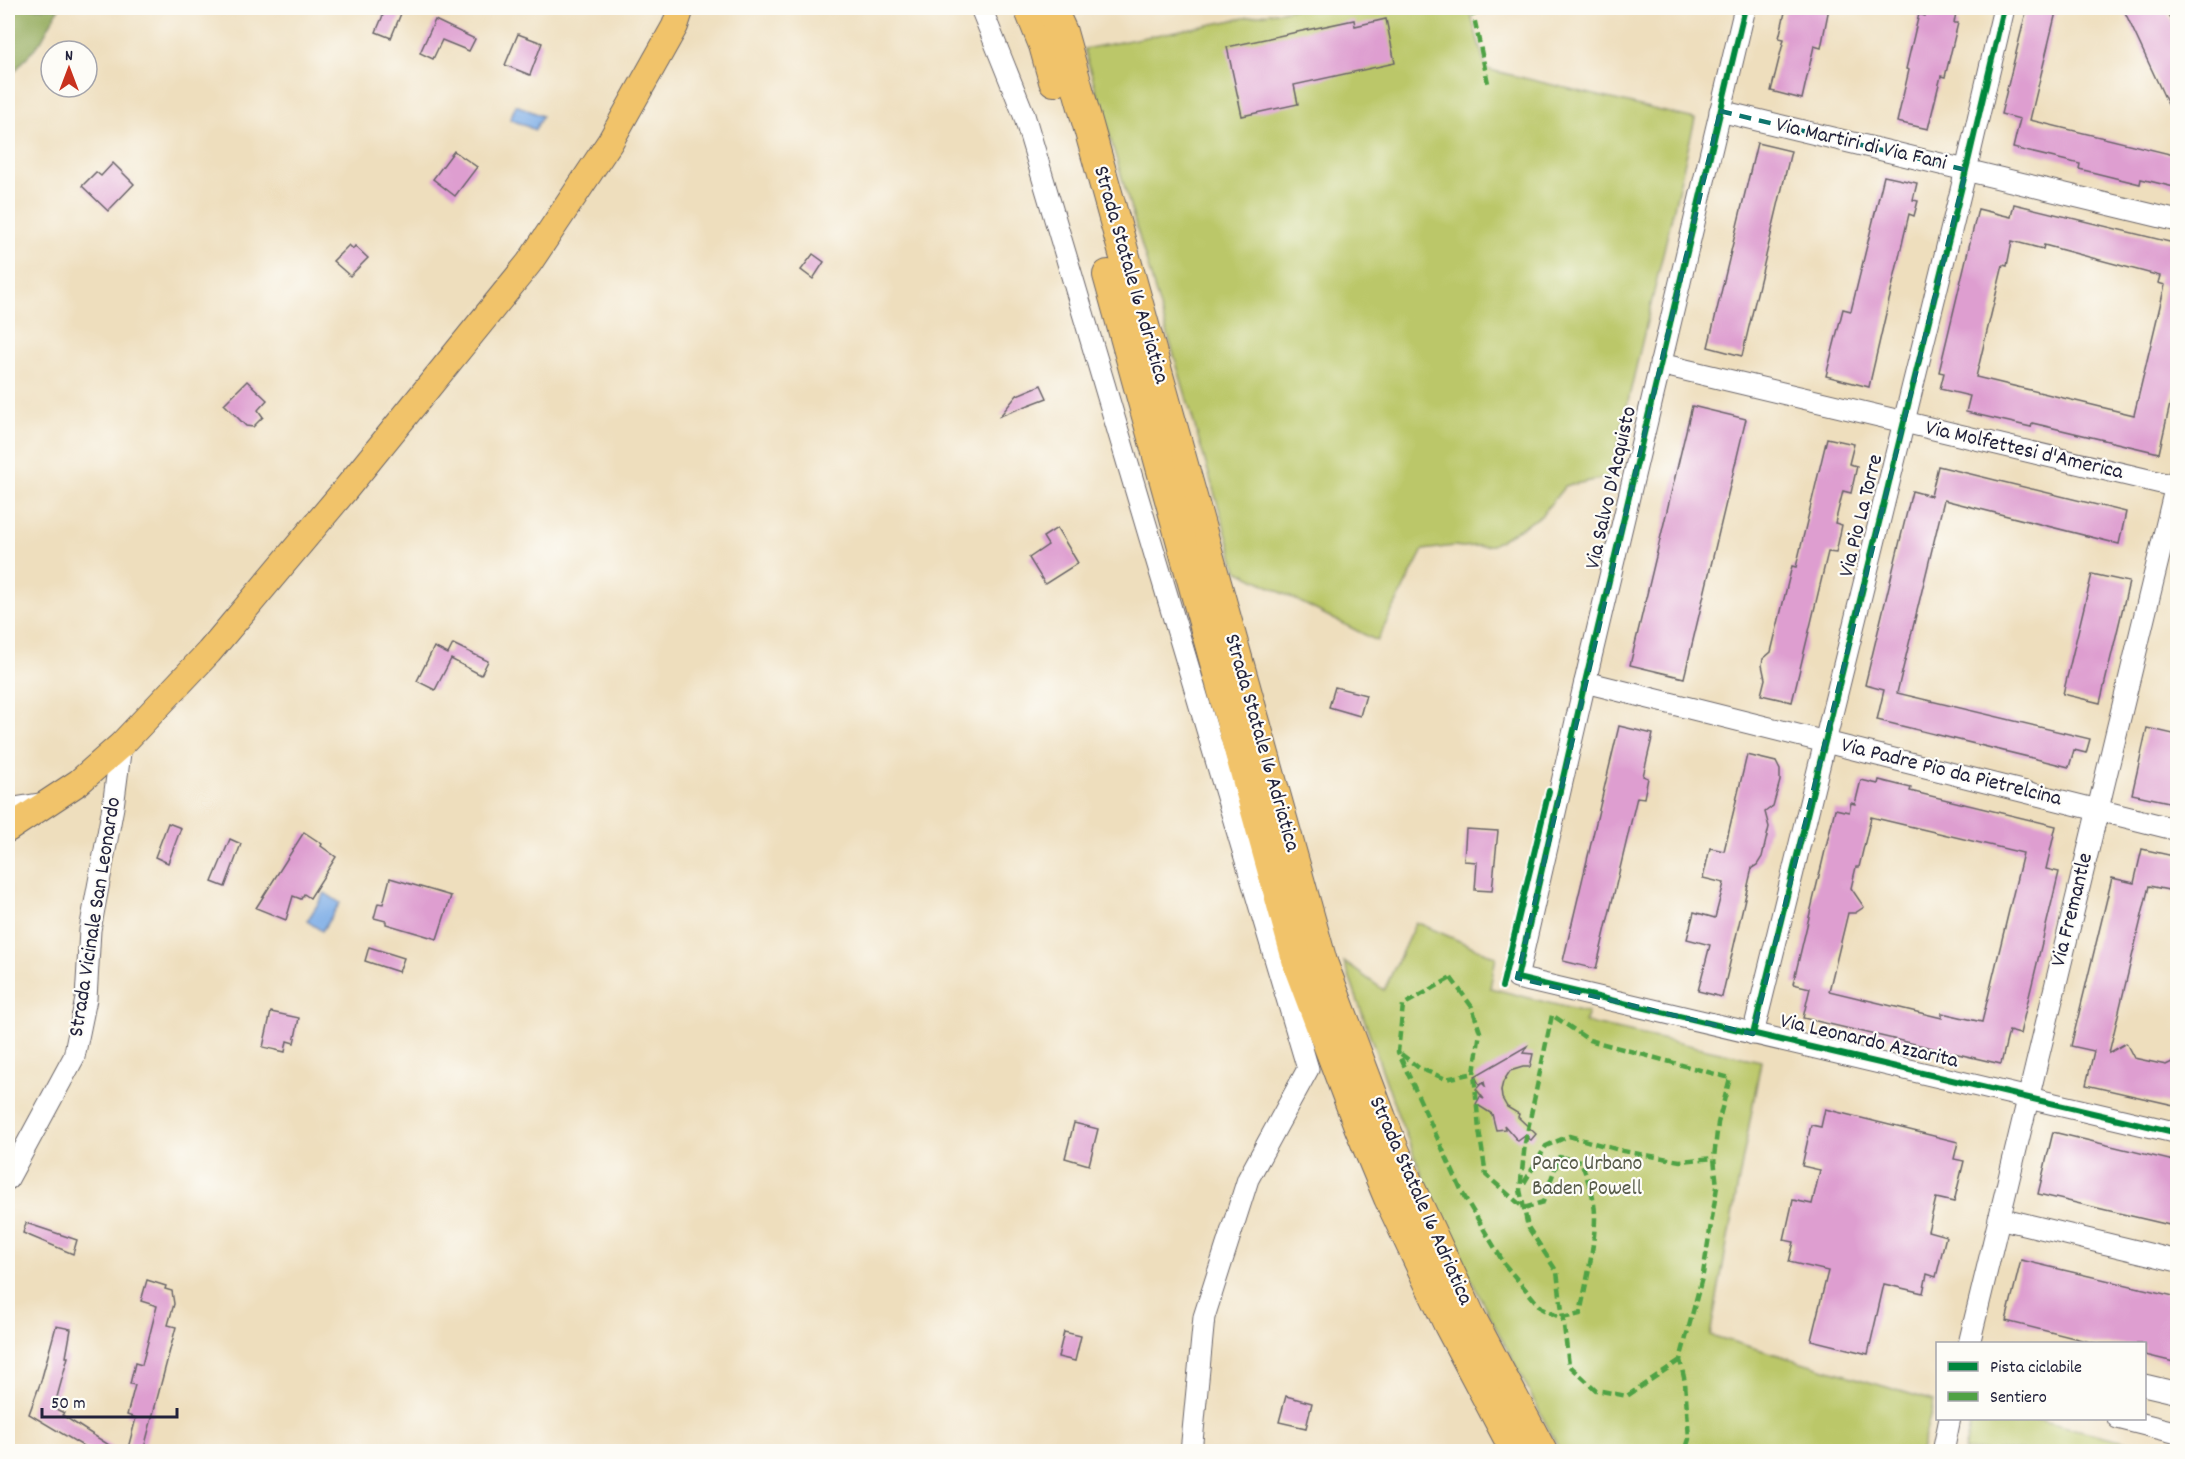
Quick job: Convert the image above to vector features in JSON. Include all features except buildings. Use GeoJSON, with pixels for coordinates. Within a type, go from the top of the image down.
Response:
{"type":"FeatureCollection","features":[{"type":"Feature","properties":{"kind":"highway","name":"Strada Statale 16 Adriatica"},"geometry":{"type":"LineString","coordinates":[[1029,8],[1044,45],[1300,970],[1389,1198],[1449,1325],[1516,1452]]}},
{"type":"Feature","properties":{"kind":"highway","name":"Strada Statale 16 Adriatica"},"geometry":{"type":"LineString","coordinates":[[1051,8],[1062,32],[1322,962],[1381,1118],[1417,1205],[1471,1318],[1542,1452]]}},
{"type":"Feature","properties":{"kind":"main road"},"geometry":{"type":"LineString","coordinates":[[8,829],[79,782],[121,745],[209,652],[345,490],[529,263],[610,142],[675,26],[681,8]]}},
{"type":"Feature","properties":{"kind":"street"},"geometry":{"type":"LineString","coordinates":[[981,8],[1024,115],[1308,1069],[1248,1179],[1204,1317],[1191,1452]]}},
{"type":"Feature","properties":{"kind":"street","name":"Via Salvo D'Acquisto"},"geometry":{"type":"LineString","coordinates":[[1517,978],[1744,8]]}},
{"type":"Feature","properties":{"kind":"street","name":"Via Pio La Torre"},"geometry":{"type":"LineString","coordinates":[[1753,1034],[2004,8]]}},
{"type":"Feature","properties":{"kind":"street","name":"Via Martiri di Via Fani"},"geometry":{"type":"LineString","coordinates":[[1720,111],[2178,221]]}},
{"type":"Feature","properties":{"kind":"street","name":"Via Molfettesi d'America"},"geometry":{"type":"LineString","coordinates":[[1660,364],[2177,484]]}},
{"type":"Feature","properties":{"kind":"street","name":"Via Fremantle"},"geometry":{"type":"LineString","coordinates":[[1972,1342],[1999,1218],[2177,484]]}},
{"type":"Feature","properties":{"kind":"street","name":"Via Padre Pio da Pietrelcina"},"geometry":{"type":"LineString","coordinates":[[1585,682],[2178,830]]}},
{"type":"Feature","properties":{"kind":"street","name":"Strada Vicinale San Leonardo"},"geometry":{"type":"LineString","coordinates":[[8,1179],[74,1057],[86,999],[90,930],[113,807],[121,745]]}},
{"type":"Feature","properties":{"kind":"street"},"geometry":{"type":"LineString","coordinates":[[8,809],[48,802]]}},
{"type":"Feature","properties":{"kind":"street","name":"Via Leonardo Azzarita"},"geometry":{"type":"LineString","coordinates":[[1517,978],[2178,1133]]}},
{"type":"Feature","properties":{"kind":"street"},"geometry":{"type":"LineString","coordinates":[[1999,1218],[2178,1261]]}},
{"type":"Feature","properties":{"kind":"street"},"geometry":{"type":"LineString","coordinates":[[2146,1385],[2178,1394]]}},
{"type":"Feature","properties":{"kind":"street"},"geometry":{"type":"LineString","coordinates":[[1942,1452],[1950,1420]]}},
{"type":"Feature","properties":{"kind":"street"},"geometry":{"type":"LineString","coordinates":[[2122,1420],[2178,1433]]}},
{"type":"Feature","properties":{"kind":"highlighted area"},"geometry":{"type":"Polygon","coordinates":[[[1720,111],[1966,170],[1753,1034],[1517,978],[1720,111]]]}},
{"type":"Feature","properties":{"kind":"green space"},"geometry":{"type":"Polygon","coordinates":[[[8,8],[59,8],[42,39],[39,39],[39,43],[8,79],[8,8]]]}},
{"type":"Feature","properties":{"kind":"green space"},"geometry":{"type":"Polygon","coordinates":[[[1296,8],[1389,8],[1391,11],[1420,8],[1469,8],[1486,69],[1695,119],[1610,477],[1565,486],[1541,516],[1492,545],[1423,550],[1377,641],[1237,570],[1084,49],[1296,8]]]}},
{"type":"Feature","properties":{"kind":"green space","name":"Parco Urbano Baden Powell"},"geometry":{"type":"Polygon","coordinates":[[[1416,922],[1496,957],[1490,988],[1588,1013],[1584,1022],[1761,1061],[1710,1335],[1934,1401],[1921,1451],[1560,1451],[1442,1224],[1398,1115],[1344,962],[1384,990],[1416,922]]]}},
{"type":"Feature","properties":{"kind":"green space"},"geometry":{"type":"Polygon","coordinates":[[[1972,1420],[2039,1420],[2165,1451],[1964,1451],[1972,1420]]]}},
{"type":"Feature","properties":{"kind":"water"},"geometry":{"type":"Polygon","coordinates":[[[516,105],[542,116],[535,130],[510,119],[516,105]]]}},
{"type":"Feature","properties":{"kind":"water"},"geometry":{"type":"Polygon","coordinates":[[[325,893],[340,903],[322,931],[307,921],[325,893]]]}},
{"type":"Feature","properties":{"kind":"marked path"},"geometry":{"type":"LineString","coordinates":[[1472,8],[1488,83]]}},
{"type":"Feature","properties":{"kind":"marked path"},"geometry":{"type":"LineString","coordinates":[[1451,978],[1472,1007],[1480,1032],[1474,1073],[1486,1175],[1524,1208],[1543,1202],[1559,1157],[1581,1161],[1595,1209],[1595,1228],[1580,1314],[1562,1318],[1542,1309],[1505,1265],[1464,1196],[1398,1052],[1403,1005],[1451,978]]}},
{"type":"Feature","properties":{"kind":"marked path"},"geometry":{"type":"LineString","coordinates":[[1680,1360],[1627,1396],[1596,1390],[1569,1365],[1557,1272],[1528,1227],[1520,1190],[1525,1143],[1552,1015],[1589,1040],[1730,1078],[1718,1123],[1714,1158],[1717,1187],[1703,1274],[1680,1360],[1685,1382],[1689,1439],[1685,1452]]}},
{"type":"Feature","properties":{"kind":"marked path"},"geometry":{"type":"LineString","coordinates":[[1401,1054],[1419,1068],[1446,1079],[1474,1073]]}},
{"type":"Feature","properties":{"kind":"marked path"},"geometry":{"type":"LineString","coordinates":[[1524,1183],[1546,1146],[1569,1136],[1623,1151],[1680,1161],[1714,1158]]}},
{"type":"Feature","properties":{"kind":"cycle path"},"geometry":{"type":"LineString","coordinates":[[1745,8],[1517,978],[2178,1133]]}},
{"type":"Feature","properties":{"kind":"cycle path"},"geometry":{"type":"LineString","coordinates":[[1753,1034],[2004,8]]}},
{"type":"Feature","properties":{"kind":"cycle path"},"geometry":{"type":"LineString","coordinates":[[1502,987],[1549,791]]}}]}
